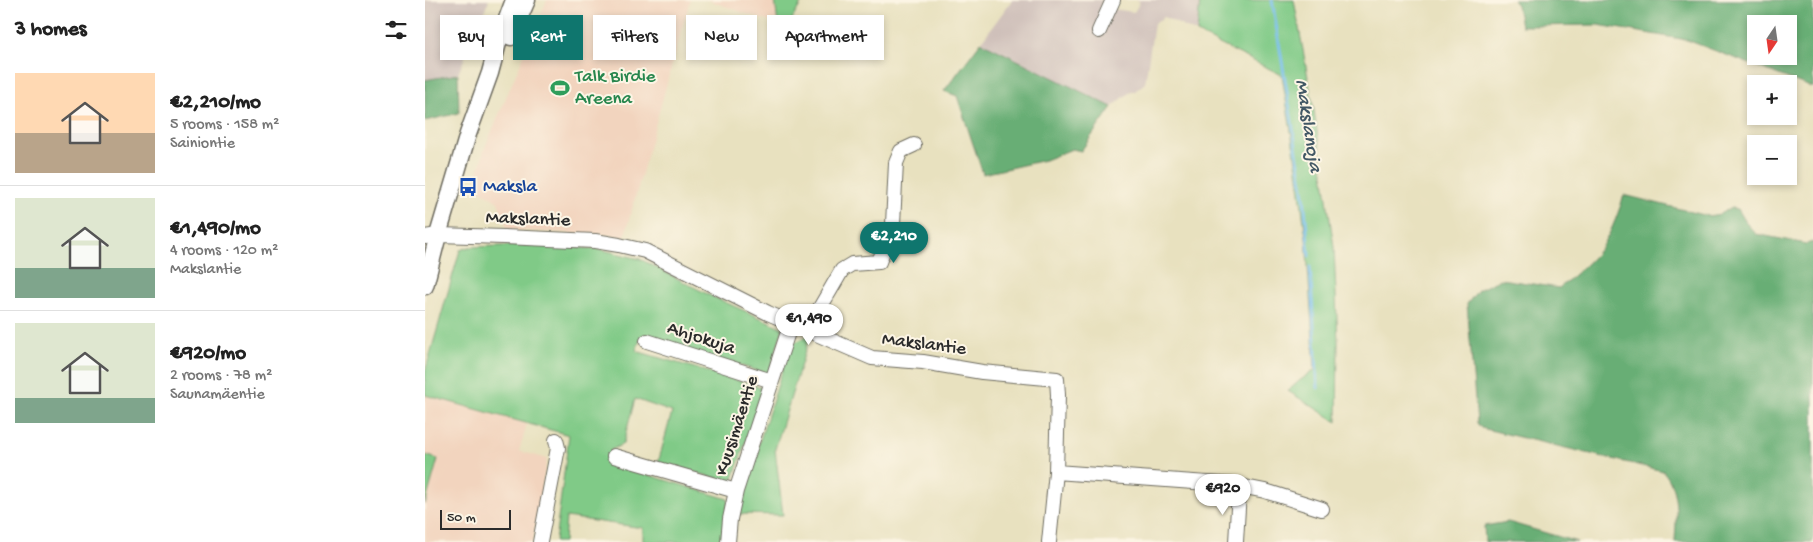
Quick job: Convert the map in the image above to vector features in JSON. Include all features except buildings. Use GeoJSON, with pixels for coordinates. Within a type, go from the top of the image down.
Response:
{"type":"FeatureCollection","features":[{"type":"Feature","properties":{"kind":"main road"},"geometry":{"type":"LineString","coordinates":[[425,286],[432,236],[514,0]]}},
{"type":"Feature","properties":{"kind":"main road"},"geometry":{"type":"LineString","coordinates":[[490,73],[507,46],[527,0]]}},
{"type":"Feature","properties":{"kind":"street"},"geometry":{"type":"LineString","coordinates":[[1099,31],[1113,0]]}},
{"type":"Feature","properties":{"kind":"street"},"geometry":{"type":"LineString","coordinates":[[807,330],[842,270],[852,264],[879,262],[893,224],[896,163],[901,151],[914,145]]}},
{"type":"Feature","properties":{"kind":"street","name":"Makslantie"},"geometry":{"type":"LineString","coordinates":[[432,236],[595,241],[619,244],[645,251],[791,323],[872,358],[923,362],[982,372],[1057,379],[1055,472],[1049,542]]}},
{"type":"Feature","properties":{"kind":"street","name":"Kuusimäentie"},"geometry":{"type":"LineString","coordinates":[[728,542],[730,519],[736,492],[791,323]]}},
{"type":"Feature","properties":{"kind":"street","name":"Ahjokuja"},"geometry":{"type":"LineString","coordinates":[[647,341],[772,381]]}},
{"type":"Feature","properties":{"kind":"street"},"geometry":{"type":"LineString","coordinates":[[540,542],[558,448],[556,440]]}},
{"type":"Feature","properties":{"kind":"street"},"geometry":{"type":"LineString","coordinates":[[614,456],[736,492]]}},
{"type":"Feature","properties":{"kind":"street"},"geometry":{"type":"LineString","coordinates":[[1055,472],[1235,485],[1265,491],[1322,509]]}},
{"type":"Feature","properties":{"kind":"street"},"geometry":{"type":"LineString","coordinates":[[1235,485],[1239,492],[1235,542]]}},
{"type":"Feature","properties":{"kind":"shaded area"},"geometry":{"type":"Polygon","coordinates":[[[425,0],[489,0],[483,15],[440,15],[440,60],[464,60],[458,74],[425,80],[425,0]]]}},
{"type":"Feature","properties":{"kind":"shaded area"},"geometry":{"type":"Polygon","coordinates":[[[547,0],[690,0],[676,50],[676,15],[593,15],[593,60],[673,60],[624,238],[611,235],[508,230],[498,202],[475,186],[484,150],[522,60],[583,60],[583,15],[541,15],[547,0]]]}},
{"type":"Feature","properties":{"kind":"shaded area"},"geometry":{"type":"Polygon","coordinates":[[[708,0],[775,0],[777,15],[767,15],[767,21],[757,18],[757,15],[750,15],[708,0]]]}},
{"type":"Feature","properties":{"kind":"shaded area"},"geometry":{"type":"Polygon","coordinates":[[[1012,0],[1107,0],[1106,8],[1134,12],[1140,2],[1137,0],[1200,0],[1197,33],[1164,17],[1154,24],[1145,83],[1112,107],[981,42],[1012,0]]]}},
{"type":"Feature","properties":{"kind":"shaded area"},"geometry":{"type":"Polygon","coordinates":[[[425,395],[527,424],[519,451],[547,459],[533,542],[425,542],[425,395]]]}},
{"type":"Feature","properties":{"kind":"green space"},"geometry":{"type":"Polygon","coordinates":[[[775,0],[803,0],[794,15],[777,15],[775,0]]]}},
{"type":"Feature","properties":{"kind":"green space"},"geometry":{"type":"Polygon","coordinates":[[[1200,0],[1294,0],[1314,111],[1334,247],[1338,343],[1337,422],[1288,391],[1315,370],[1306,238],[1282,75],[1197,33],[1200,0]]]}},
{"type":"Feature","properties":{"kind":"green space"},"geometry":{"type":"Polygon","coordinates":[[[1513,0],[1813,0],[1813,88],[1797,82],[1797,75],[1779,75],[1753,65],[1797,65],[1797,15],[1747,15],[1747,63],[1687,40],[1598,25],[1521,26],[1517,5],[1513,0]]]}},
{"type":"Feature","properties":{"kind":"green space"},"geometry":{"type":"Polygon","coordinates":[[[981,42],[1112,107],[1081,151],[1072,149],[1045,160],[983,174],[957,96],[944,91],[981,42]]]}},
{"type":"Feature","properties":{"kind":"green space"},"geometry":{"type":"Polygon","coordinates":[[[458,74],[459,113],[425,121],[425,80],[458,74]]]}},
{"type":"Feature","properties":{"kind":"green space"},"geometry":{"type":"Polygon","coordinates":[[[1624,195],[1708,216],[1720,214],[1731,208],[1738,209],[1756,234],[1806,244],[1813,242],[1813,542],[1675,542],[1675,495],[1663,471],[1481,428],[1477,423],[1467,304],[1478,290],[1501,279],[1559,288],[1600,250],[1613,225],[1624,195]]]}},
{"type":"Feature","properties":{"kind":"green space"},"geometry":{"type":"Polygon","coordinates":[[[529,245],[599,249],[640,259],[709,295],[783,328],[769,374],[641,337],[636,351],[764,388],[732,482],[658,463],[672,412],[635,399],[623,444],[611,450],[609,463],[728,499],[724,542],[643,542],[643,528],[566,517],[564,542],[555,542],[569,435],[425,395],[425,372],[460,250],[469,247],[529,245]]]}},
{"type":"Feature","properties":{"kind":"green space"},"geometry":{"type":"Polygon","coordinates":[[[810,335],[775,449],[783,515],[736,514],[791,344],[810,335]]]}},
{"type":"Feature","properties":{"kind":"green space"},"geometry":{"type":"Polygon","coordinates":[[[425,455],[438,459],[425,505],[425,455]]]}},
{"type":"Feature","properties":{"kind":"green space"},"geometry":{"type":"Polygon","coordinates":[[[1508,522],[1577,542],[1485,542],[1484,526],[1508,522]]]}},
{"type":"Feature","properties":{"kind":"waterway","name":"Makslanoja"},"geometry":{"type":"LineString","coordinates":[[1272,0],[1304,196],[1309,256]]}},
{"type":"Feature","properties":{"kind":"waterway","name":"Makslanoja"},"geometry":{"type":"LineString","coordinates":[[1310,267],[1318,388]]}},
{"type":"Feature","properties":{"kind":"place","name":"Talk Birdie Areena"},"geometry":{"type":"Point","coordinates":[560,88]}},
{"type":"Feature","properties":{"kind":"place","name":"Maksla"},"geometry":{"type":"Point","coordinates":[468,187]}}]}
